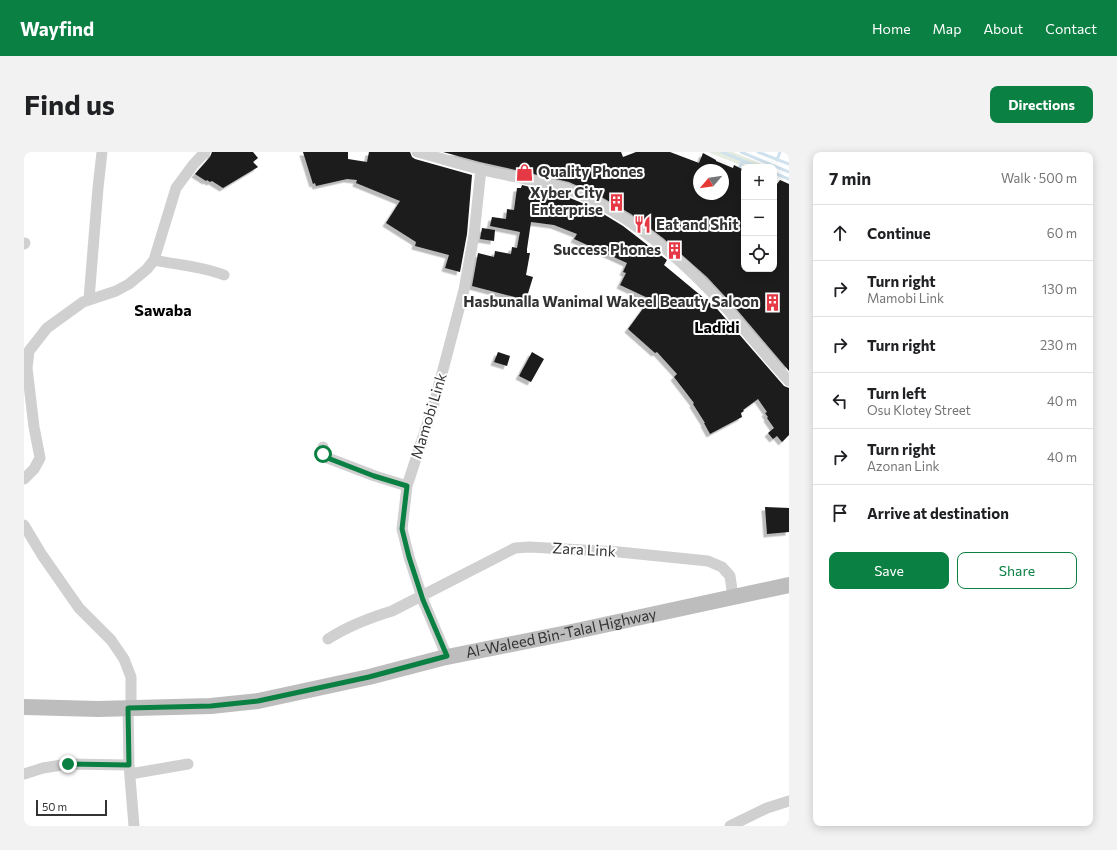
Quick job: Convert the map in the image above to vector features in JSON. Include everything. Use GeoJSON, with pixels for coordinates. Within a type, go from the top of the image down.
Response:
{"type":"FeatureCollection","features":[{"type":"Feature","properties":{"kind":"street"},"geometry":{"type":"LineString","coordinates":[[89,299],[102,152]]}},
{"type":"Feature","properties":{"kind":"street"},"geometry":{"type":"LineString","coordinates":[[24,479],[34,469],[40,458],[34,427],[27,368],[29,351],[47,328],[89,299],[116,291],[129,284],[147,268],[154,260],[176,188],[192,165],[205,152]]}},
{"type":"Feature","properties":{"kind":"street"},"geometry":{"type":"LineString","coordinates":[[417,152],[481,170],[568,189],[597,202],[640,229],[672,254],[727,310],[789,381]]}},
{"type":"Feature","properties":{"kind":"street","name":"Mamobi Link"},"geometry":{"type":"LineString","coordinates":[[447,656],[422,595],[409,557],[402,529],[407,486],[435,400],[464,290],[474,235],[481,170]]}},
{"type":"Feature","properties":{"kind":"street"},"geometry":{"type":"LineString","coordinates":[[154,260],[212,270],[224,275]]}},
{"type":"Feature","properties":{"kind":"street"},"geometry":{"type":"LineString","coordinates":[[324,447],[323,454],[325,457],[374,476],[407,486]]}},
{"type":"Feature","properties":{"kind":"street"},"geometry":{"type":"LineString","coordinates":[[24,525],[42,555],[79,608],[111,640],[124,660],[131,677],[129,708],[130,769],[134,826]]}},
{"type":"Feature","properties":{"kind":"street","name":"Zara Link"},"geometry":{"type":"LineString","coordinates":[[328,639],[347,627],[392,611],[514,548],[529,547],[619,552],[708,560],[722,567],[730,576],[733,597]]}},
{"type":"Feature","properties":{"kind":"street","name":"Al-Waleed Bin-Talal Highway"},"geometry":{"type":"LineString","coordinates":[[24,708],[211,706],[258,701],[369,677],[447,656],[567,633],[789,585]]}},
{"type":"Feature","properties":{"kind":"street"},"geometry":{"type":"LineString","coordinates":[[24,774],[43,768],[68,764],[130,769],[188,764]]}},
{"type":"Feature","properties":{"kind":"street"},"geometry":{"type":"LineString","coordinates":[[730,826],[767,808],[789,801]]}},
{"type":"Feature","properties":{"kind":"shaded area"},"geometry":{"type":"Polygon","coordinates":[[[708,152],[733,152],[762,164],[741,164],[741,165],[708,152]]]}},
{"type":"Feature","properties":{"kind":"building"},"geometry":{"type":"Polygon","coordinates":[[[212,152],[253,152],[258,158],[253,162],[258,167],[223,188],[212,181],[206,181],[195,174],[210,157],[212,152]]]}},
{"type":"Feature","properties":{"kind":"building"},"geometry":{"type":"Polygon","coordinates":[[[303,152],[348,152],[348,159],[367,162],[369,152],[410,152],[412,157],[415,159],[472,175],[467,234],[460,272],[445,268],[449,255],[415,246],[416,242],[386,223],[400,201],[356,183],[357,180],[347,179],[316,186],[315,183],[313,184],[303,152]]]}},
{"type":"Feature","properties":{"kind":"building"},"geometry":{"type":"Polygon","coordinates":[[[443,152],[621,152],[623,157],[636,152],[670,152],[699,163],[703,153],[723,164],[693,164],[693,200],[729,200],[729,166],[733,168],[734,165],[741,168],[741,272],[777,272],[777,184],[780,180],[789,184],[789,371],[707,277],[663,238],[631,214],[598,195],[569,182],[443,152]]]}},
{"type":"Feature","properties":{"kind":"building"},"geometry":{"type":"Polygon","coordinates":[[[522,185],[565,196],[592,207],[623,226],[667,260],[664,265],[711,304],[712,303],[784,386],[789,388],[789,435],[782,442],[777,436],[773,439],[768,433],[774,428],[767,418],[768,417],[765,413],[767,412],[758,399],[743,410],[744,411],[741,413],[742,417],[710,434],[693,404],[694,403],[674,377],[677,374],[657,352],[655,353],[628,329],[650,299],[620,285],[626,273],[623,272],[627,263],[574,239],[577,234],[554,225],[531,222],[527,249],[527,253],[530,253],[526,275],[533,277],[526,300],[472,286],[478,253],[494,257],[495,251],[511,254],[512,247],[517,248],[520,232],[490,226],[492,217],[506,219],[507,209],[514,210],[517,188],[521,188],[522,185]]]}},
{"type":"Feature","properties":{"kind":"building"},"geometry":{"type":"Polygon","coordinates":[[[482,228],[495,230],[494,241],[480,239],[482,228]]]}},
{"type":"Feature","properties":{"kind":"building"},"geometry":{"type":"Polygon","coordinates":[[[498,352],[510,356],[507,366],[494,362],[498,352]]]}},
{"type":"Feature","properties":{"kind":"building"},"geometry":{"type":"Polygon","coordinates":[[[532,352],[544,359],[531,382],[519,376],[532,352]]]}},
{"type":"Feature","properties":{"kind":"building"},"geometry":{"type":"Polygon","coordinates":[[[765,507],[789,508],[789,532],[767,534],[765,507]]]}},
{"type":"Feature","properties":{"kind":"waterway"},"geometry":{"type":"LineString","coordinates":[[722,152],[751,164]]}},
{"type":"Feature","properties":{"kind":"waterway"},"geometry":{"type":"LineString","coordinates":[[741,152],[789,172]]}},
{"type":"Feature","properties":{"kind":"waterway"},"geometry":{"type":"LineString","coordinates":[[758,152],[789,164]]}},
{"type":"Feature","properties":{"kind":"waterway"},"geometry":{"type":"LineString","coordinates":[[777,160],[780,152]]}},
{"type":"Feature","properties":{"kind":"waterway"},"geometry":{"type":"LineString","coordinates":[[737,171],[743,161]]}},
{"type":"Feature","properties":{"kind":"waterway"},"geometry":{"type":"LineString","coordinates":[[777,174],[789,179]]}},
{"type":"Feature","properties":{"kind":"place","name":"Quality Phones"},"geometry":{"type":"Point","coordinates":[525,172]}},
{"type":"Feature","properties":{"kind":"place","name":"Xyber City Enterprise"},"geometry":{"type":"Point","coordinates":[616,202]}},
{"type":"Feature","properties":{"kind":"place","name":"Eat and Shit"},"geometry":{"type":"Point","coordinates":[643,225]}},
{"type":"Feature","properties":{"kind":"place","name":"Success Phones"},"geometry":{"type":"Point","coordinates":[674,250]}},
{"type":"Feature","properties":{"kind":"place","name":"Hasbunalla Wanimal Wakeel Beauty Saloon"},"geometry":{"type":"Point","coordinates":[772,302]}},
{"type":"Feature","properties":{"kind":"district","name":"Sawaba"},"geometry":{"type":"Point","coordinates":[163,310]}},
{"type":"Feature","properties":{"kind":"district","name":"Ladidi"},"geometry":{"type":"Point","coordinates":[717,327]}},
{"type":"Feature","properties":{"kind":"route"},"geometry":{"type":"LineString","coordinates":[[68,764],[129,765],[128,708],[211,706],[258,701],[369,677],[447,656],[423,600],[409,557],[402,529],[407,486],[374,476],[355,467],[325,457],[323,454]]}}]}
